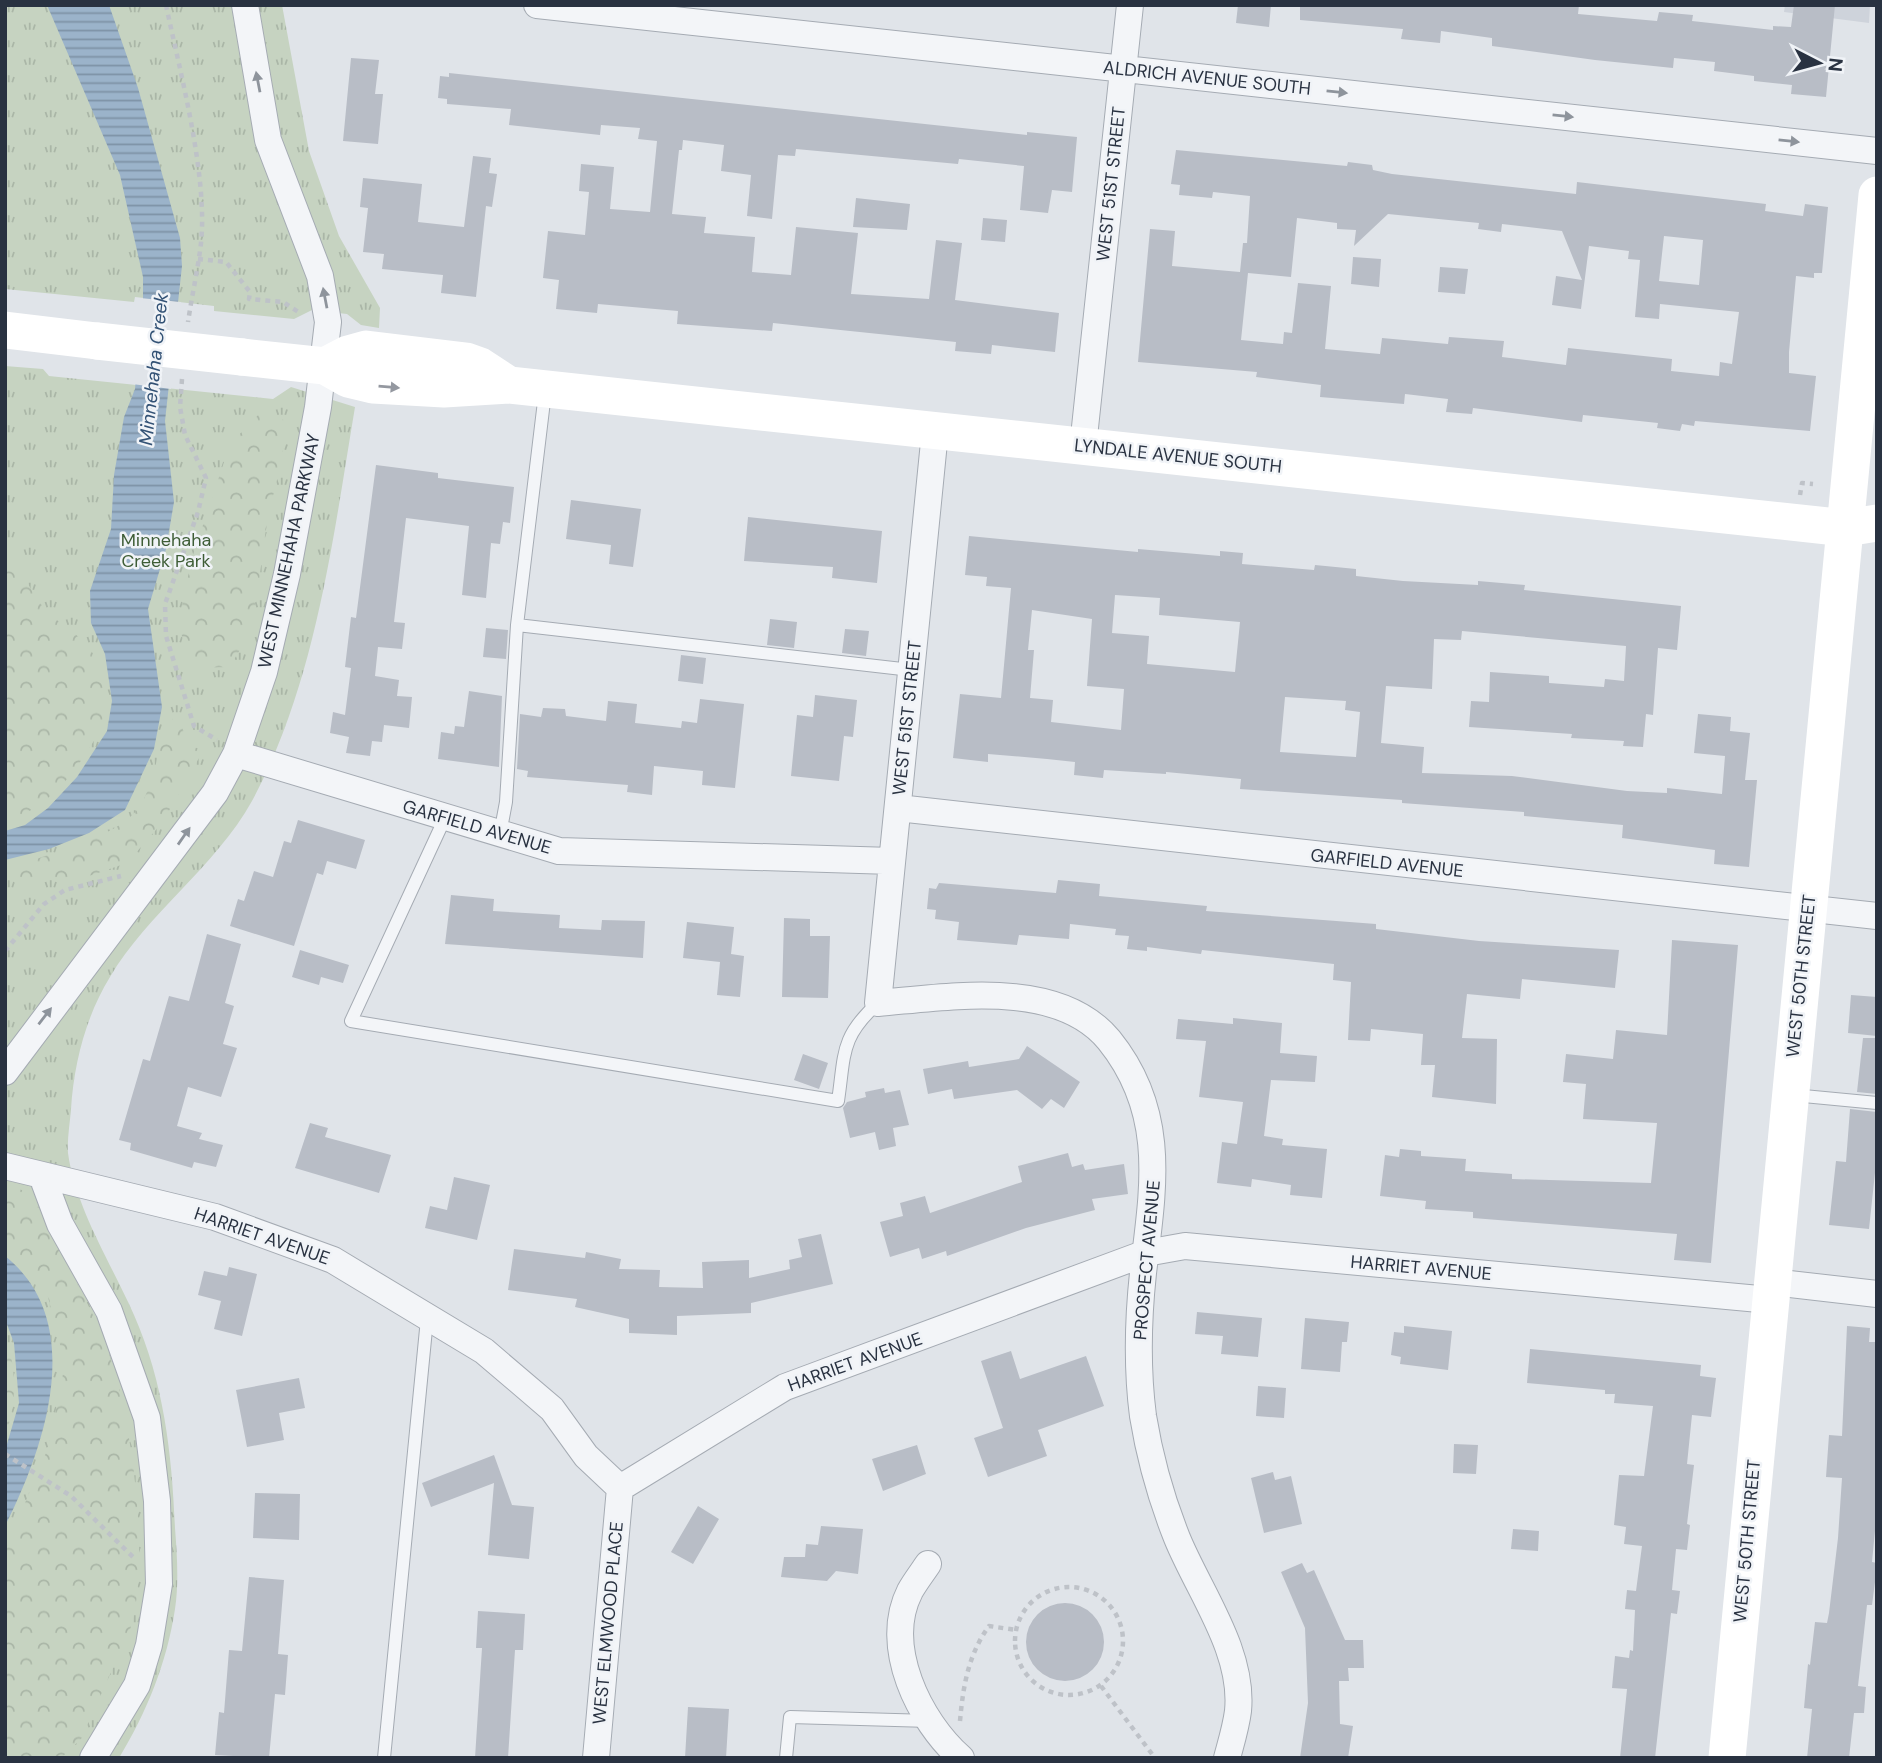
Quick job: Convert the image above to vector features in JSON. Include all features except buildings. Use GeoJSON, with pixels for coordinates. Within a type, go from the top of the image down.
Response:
{"type":"FeatureCollection","features":[{"type":"Feature","properties":{"kind":"main road","name":"WEST 50TH STREET"},"geometry":{"type":"LineString","coordinates":[[1727,1758],[1807,909],[1867,531],[1877,195]]}},
{"type":"Feature","properties":{"kind":"main road"},"geometry":{"type":"LineString","coordinates":[[5,330],[325,366]]}},
{"type":"Feature","properties":{"kind":"main road","name":"LYNDALE AVENUE SOUTH"},"geometry":{"type":"LineString","coordinates":[[325,366],[348,354],[372,349],[466,361],[480,366],[509,385],[1867,531]]}},
{"type":"Feature","properties":{"kind":"street","name":"WEST MINNEHAHA PARKWAY"},"geometry":{"type":"LineString","coordinates":[[5,1072],[215,793],[230,749],[264,672],[287,574],[325,366],[328,321],[324,290],[268,140],[245,5]]}},
{"type":"Feature","properties":{"kind":"street","name":"ALDRICH AVENUE SOUTH"},"geometry":{"type":"LineString","coordinates":[[537,5],[1877,150]]}},
{"type":"Feature","properties":{"kind":"street","name":"WEST 51ST STREET"},"geometry":{"type":"LineString","coordinates":[[1083,446],[1130,5]]}},
{"type":"Feature","properties":{"kind":"street","name":"WEST 51ST STREET"},"geometry":{"type":"LineString","coordinates":[[878,1003],[935,432]]}},
{"type":"Feature","properties":{"kind":"street","name":"GARFIELD AVENUE"},"geometry":{"type":"LineString","coordinates":[[230,749],[552,850],[892,861]]}},
{"type":"Feature","properties":{"kind":"street","name":"GARFIELD AVENUE"},"geometry":{"type":"LineString","coordinates":[[898,808],[1877,916]]}},
{"type":"Feature","properties":{"kind":"street","name":"PROSPECT AVENUE"},"geometry":{"type":"LineString","coordinates":[[878,1003],[956,997],[1027,998],[1083,1016],[1108,1040],[1132,1074],[1147,1116],[1155,1171],[1139,1345],[1143,1414],[1155,1481],[1178,1541],[1229,1653],[1238,1710],[1227,1758]]}},
{"type":"Feature","properties":{"kind":"street","name":"HARRIET AVENUE"},"geometry":{"type":"LineString","coordinates":[[5,1166],[121,1192],[215,1217],[333,1260],[484,1351],[552,1409],[586,1456],[620,1488],[785,1387],[1146,1253],[1185,1246],[1771,1291],[1877,1294]]}},
{"type":"Feature","properties":{"kind":"street"},"geometry":{"type":"LineString","coordinates":[[42,1176],[60,1224],[109,1311],[147,1418],[157,1501],[159,1584],[149,1646],[136,1685],[93,1758]]}},
{"type":"Feature","properties":{"kind":"street","name":"WEST ELMWOOD PLACE"},"geometry":{"type":"LineString","coordinates":[[596,1758],[620,1488]]}},
{"type":"Feature","properties":{"kind":"street"},"geometry":{"type":"LineString","coordinates":[[928,1564],[909,1593],[900,1634],[906,1671],[918,1703],[947,1745],[960,1745]]}},
{"type":"Feature","properties":{"kind":"lane"},"geometry":{"type":"LineString","coordinates":[[500,835],[506,802],[517,625],[546,389]]}},
{"type":"Feature","properties":{"kind":"lane"},"geometry":{"type":"LineString","coordinates":[[517,625],[911,670]]}},
{"type":"Feature","properties":{"kind":"lane"},"geometry":{"type":"LineString","coordinates":[[445,818],[351,1021],[838,1101],[846,1044],[856,1023],[878,1003]]}},
{"type":"Feature","properties":{"kind":"lane"},"geometry":{"type":"LineString","coordinates":[[1789,1094],[1877,1103]]}},
{"type":"Feature","properties":{"kind":"lane"},"geometry":{"type":"LineString","coordinates":[[384,1758],[427,1319]]}},
{"type":"Feature","properties":{"kind":"lane"},"geometry":{"type":"LineString","coordinates":[[786,1758],[790,1717],[930,1721]]}},
{"type":"Feature","properties":{"kind":"path"},"geometry":{"type":"LineString","coordinates":[[166,5],[198,179],[201,232],[198,259],[226,261],[250,292],[249,299],[283,302],[310,320]]}},
{"type":"Feature","properties":{"kind":"path"},"geometry":{"type":"LineString","coordinates":[[181,392],[185,435],[206,478],[198,512],[165,604],[166,636],[194,726],[230,749]]}},
{"type":"Feature","properties":{"kind":"path"},"geometry":{"type":"LineString","coordinates":[[1799,496],[1802,483],[1813,484]]}},
{"type":"Feature","properties":{"kind":"path"},"geometry":{"type":"LineString","coordinates":[[5,951],[44,904],[65,890],[131,873]]}},
{"type":"Feature","properties":{"kind":"path"},"geometry":{"type":"LineString","coordinates":[[5,1454],[30,1467],[71,1496],[139,1563]]}},
{"type":"Feature","properties":{"kind":"path"},"geometry":{"type":"LineString","coordinates":[[1077,1587],[1100,1596],[1117,1615],[1123,1639],[1118,1664],[1101,1685],[1073,1696],[1042,1689],[1020,1666],[1015,1651],[1016,1630],[1023,1611],[1031,1602],[1052,1589],[1077,1587]]}},
{"type":"Feature","properties":{"kind":"path"},"geometry":{"type":"LineString","coordinates":[[960,1745],[963,1689],[974,1650],[989,1626],[1016,1630]]}},
{"type":"Feature","properties":{"kind":"path"},"geometry":{"type":"LineString","coordinates":[[1101,1685],[1154,1758]]}},
{"type":"Feature","properties":{"kind":"shaded area"},"geometry":{"type":"Polygon","coordinates":[[[1785,5],[1870,5],[1869,23],[1784,12],[1785,5]]]}},
{"type":"Feature","properties":{"kind":"green space"},"geometry":{"type":"Polygon","coordinates":[[[5,5],[282,5],[309,151],[339,236],[380,308],[379,328],[361,325],[347,314],[312,310],[294,319],[214,311],[214,306],[135,297],[134,302],[5,289],[5,5]]]}},
{"type":"Feature","properties":{"kind":"green space","name":"Minnehaha Creek Park"},"geometry":{"type":"Polygon","coordinates":[[[5,366],[43,369],[49,376],[273,399],[291,387],[355,407],[319,608],[292,708],[274,755],[237,825],[143,932],[110,977],[88,1024],[75,1074],[68,1142],[72,1173],[86,1215],[134,1315],[153,1367],[165,1419],[174,1500],[177,1579],[167,1648],[138,1723],[119,1758],[5,1758],[5,366]]]}},
{"type":"Feature","properties":{"kind":"green space"},"geometry":{"type":"Polygon","coordinates":[[[262,411],[283,419],[284,433],[256,598],[247,634],[229,667],[190,668],[180,628],[183,598],[193,555],[230,444],[262,411]]]}},
{"type":"Feature","properties":{"kind":"green space"},"geometry":{"type":"Polygon","coordinates":[[[5,542],[43,607],[91,650],[104,682],[105,706],[97,735],[67,779],[39,805],[5,822],[5,542]]]}},
{"type":"Feature","properties":{"kind":"green space"},"geometry":{"type":"Polygon","coordinates":[[[173,718],[182,725],[186,743],[203,751],[162,823],[127,863],[86,877],[15,883],[5,869],[99,836],[131,816],[146,794],[163,739],[173,718]]]}},
{"type":"Feature","properties":{"kind":"green space"},"geometry":{"type":"Polygon","coordinates":[[[5,1182],[34,1196],[104,1340],[123,1404],[139,1526],[136,1601],[130,1630],[81,1739],[61,1758],[5,1758],[5,1551],[48,1448],[65,1364],[48,1297],[29,1269],[5,1249],[5,1182]]]}},
{"type":"Feature","properties":{"kind":"green space"},"geometry":{"type":"Polygon","coordinates":[[[5,1337],[12,1362],[14,1387],[5,1438],[5,1337]]]}},
{"type":"Feature","properties":{"kind":"water","name":"Minnehaha Creek"},"geometry":{"type":"Polygon","coordinates":[[[47,5],[109,5],[138,88],[180,238],[182,266],[165,421],[174,502],[166,549],[148,609],[162,707],[154,749],[125,810],[89,833],[49,849],[5,860],[5,831],[25,825],[48,808],[77,777],[107,731],[112,701],[105,654],[91,623],[90,591],[111,529],[114,475],[124,417],[135,389],[143,301],[143,277],[120,175],[47,5]]]}},
{"type":"Feature","properties":{"kind":"water"},"geometry":{"type":"Polygon","coordinates":[[[5,1256],[30,1283],[46,1315],[52,1350],[51,1386],[44,1423],[34,1460],[5,1526],[5,1451],[19,1403],[14,1343],[5,1319],[5,1256]]]}},
{"type":"Feature","properties":{"kind":"pier"},"geometry":{"type":"Polygon","coordinates":[[[140,298],[181,302],[171,389],[132,384],[140,298]]]}}]}
